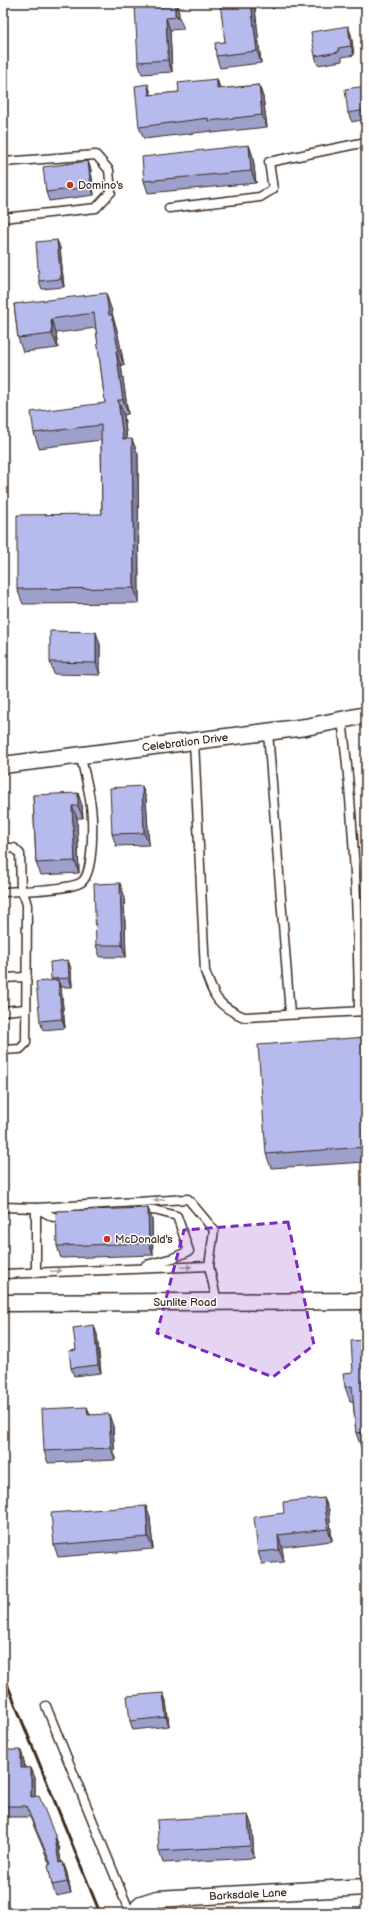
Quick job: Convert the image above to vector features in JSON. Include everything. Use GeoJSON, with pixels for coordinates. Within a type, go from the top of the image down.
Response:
{"type":"FeatureCollection","features":[{"type":"Feature","properties":{"kind":"street","name":"Celebration Drive"},"geometry":{"type":"LineString","coordinates":[[3,765],[268,732],[366,715]]}},
{"type":"Feature","properties":{"kind":"street","name":"Sunlite Road"},"geometry":{"type":"LineString","coordinates":[[3,1303],[366,1302]]}},
{"type":"Feature","properties":{"kind":"street","name":"Barksdale Lane"},"geometry":{"type":"LineString","coordinates":[[135,1913],[141,1904],[157,1899],[366,1887]]}},
{"type":"Feature","properties":{"kind":"lane"},"geometry":{"type":"LineString","coordinates":[[169,208],[260,197],[273,188],[269,162],[366,142]]}},
{"type":"Feature","properties":{"kind":"lane"},"geometry":{"type":"LineString","coordinates":[[3,162],[96,155],[109,170],[111,192],[96,208],[3,218]]}},
{"type":"Feature","properties":{"kind":"lane"},"geometry":{"type":"LineString","coordinates":[[194,741],[206,971],[212,993],[227,1010],[244,1017],[362,1011],[350,784],[342,720]]}},
{"type":"Feature","properties":{"kind":"lane"},"geometry":{"type":"LineString","coordinates":[[268,732],[290,1014]]}},
{"type":"Feature","properties":{"kind":"lane"},"geometry":{"type":"LineString","coordinates":[[3,892],[66,887],[80,883],[88,873],[92,830],[90,800],[80,755]]}},
{"type":"Feature","properties":{"kind":"lane"},"geometry":{"type":"LineString","coordinates":[[3,848],[14,848],[20,854],[21,890],[27,905],[26,1043],[20,1049],[3,1050]]}},
{"type":"Feature","properties":{"kind":"lane"},"geometry":{"type":"LineString","coordinates":[[3,978],[27,977]]}},
{"type":"Feature","properties":{"kind":"lane"},"geometry":{"type":"LineString","coordinates":[[3,1011],[26,1010]]}},
{"type":"Feature","properties":{"kind":"lane"},"geometry":{"type":"LineString","coordinates":[[3,1207],[36,1208],[188,1199],[214,1230],[209,1266],[217,1302]]}},
{"type":"Feature","properties":{"kind":"lane"},"geometry":{"type":"LineString","coordinates":[[36,1208],[53,1217],[77,1215]]}},
{"type":"Feature","properties":{"kind":"lane"},"geometry":{"type":"LineString","coordinates":[[36,1208],[36,1272]]}},
{"type":"Feature","properties":{"kind":"lane"},"geometry":{"type":"LineString","coordinates":[[130,1269],[174,1258],[189,1251],[177,1216],[154,1210],[131,1212]]}},
{"type":"Feature","properties":{"kind":"lane"},"geometry":{"type":"LineString","coordinates":[[3,1274],[209,1266]]}},
{"type":"Feature","properties":{"kind":"lane"},"geometry":{"type":"LineString","coordinates":[[46,1706],[130,1913]]}},
{"type":"Feature","properties":{"kind":"highlighted area"},"geometry":{"type":"Polygon","coordinates":[[[288,1222],[314,1345],[273,1377],[157,1333],[184,1230],[288,1222]]]}},
{"type":"Feature","properties":{"kind":"building"},"geometry":{"type":"Polygon","coordinates":[[[136,3],[158,3],[163,7],[166,3],[175,3],[175,15],[179,17],[166,18],[168,60],[138,62],[136,3]]]}},
{"type":"Feature","properties":{"kind":"building"},"geometry":{"type":"Polygon","coordinates":[[[220,3],[251,3],[257,51],[216,56],[215,43],[225,42],[220,3]]]}},
{"type":"Feature","properties":{"kind":"building"},"geometry":{"type":"Polygon","coordinates":[[[348,26],[351,46],[338,48],[339,52],[315,56],[311,32],[348,26]]]}},
{"type":"Feature","properties":{"kind":"building"},"geometry":{"type":"Polygon","coordinates":[[[217,79],[217,89],[259,85],[262,115],[208,121],[208,118],[139,127],[135,86],[148,84],[149,95],[179,92],[178,83],[217,79]]]}},
{"type":"Feature","properties":{"kind":"building"},"geometry":{"type":"Polygon","coordinates":[[[366,86],[366,110],[348,113],[345,89],[366,86]]]}},
{"type":"Feature","properties":{"kind":"building"},"geometry":{"type":"Polygon","coordinates":[[[249,145],[251,171],[144,181],[142,157],[249,145]]]}},
{"type":"Feature","properties":{"kind":"building","name":"Domino's"},"geometry":{"type":"Polygon","coordinates":[[[88,161],[91,187],[46,192],[43,167],[88,161]]]}},
{"type":"Feature","properties":{"kind":"building"},"geometry":{"type":"Polygon","coordinates":[[[57,240],[61,279],[39,281],[36,242],[57,240]]]}},
{"type":"Feature","properties":{"kind":"building"},"geometry":{"type":"Polygon","coordinates":[[[106,293],[109,315],[112,315],[118,350],[116,351],[123,400],[118,400],[123,439],[132,439],[134,588],[17,589],[17,515],[102,514],[101,425],[34,433],[31,412],[105,403],[94,313],[51,319],[52,334],[18,338],[14,304],[106,293]]]}},
{"type":"Feature","properties":{"kind":"building"},"geometry":{"type":"Polygon","coordinates":[[[50,631],[96,632],[96,663],[50,662],[50,631]]]}},
{"type":"Feature","properties":{"kind":"building"},"geometry":{"type":"Polygon","coordinates":[[[142,786],[144,833],[112,834],[110,788],[142,786]]]}},
{"type":"Feature","properties":{"kind":"building"},"geometry":{"type":"Polygon","coordinates":[[[78,793],[78,806],[72,806],[75,861],[36,863],[33,795],[78,793]]]}},
{"type":"Feature","properties":{"kind":"building"},"geometry":{"type":"Polygon","coordinates":[[[120,883],[122,945],[96,945],[94,884],[120,883]]]}},
{"type":"Feature","properties":{"kind":"building"},"geometry":{"type":"Polygon","coordinates":[[[68,960],[69,978],[51,979],[50,962],[68,960]]]}},
{"type":"Feature","properties":{"kind":"building"},"geometry":{"type":"Polygon","coordinates":[[[58,980],[62,1019],[40,1021],[36,982],[58,980]]]}},
{"type":"Feature","properties":{"kind":"building"},"geometry":{"type":"Polygon","coordinates":[[[366,1037],[366,1147],[266,1154],[258,1045],[366,1037]]]}},
{"type":"Feature","properties":{"kind":"building","name":"McDonald's"},"geometry":{"type":"Polygon","coordinates":[[[148,1208],[149,1243],[57,1246],[56,1211],[148,1208]]]}},
{"type":"Feature","properties":{"kind":"building"},"geometry":{"type":"Polygon","coordinates":[[[94,1325],[98,1365],[71,1368],[69,1351],[76,1350],[73,1328],[94,1325]]]}},
{"type":"Feature","properties":{"kind":"building"},"geometry":{"type":"Polygon","coordinates":[[[366,1340],[366,1432],[356,1433],[352,1386],[345,1387],[343,1373],[353,1372],[351,1341],[366,1340]]]}},
{"type":"Feature","properties":{"kind":"building"},"geometry":{"type":"Polygon","coordinates":[[[87,1407],[88,1415],[109,1414],[111,1448],[44,1451],[42,1409],[87,1407]]]}},
{"type":"Feature","properties":{"kind":"building"},"geometry":{"type":"Polygon","coordinates":[[[324,1498],[328,1529],[278,1535],[279,1550],[258,1552],[254,1517],[284,1513],[283,1502],[324,1498]]]}},
{"type":"Feature","properties":{"kind":"building"},"geometry":{"type":"Polygon","coordinates":[[[146,1506],[148,1537],[54,1545],[51,1513],[146,1506]]]}},
{"type":"Feature","properties":{"kind":"building"},"geometry":{"type":"Polygon","coordinates":[[[163,1693],[166,1717],[130,1721],[127,1696],[163,1693]]]}},
{"type":"Feature","properties":{"kind":"building"},"geometry":{"type":"Polygon","coordinates":[[[3,1750],[21,1750],[21,1768],[31,1768],[31,1797],[39,1796],[56,1838],[59,1863],[63,1862],[67,1882],[52,1885],[48,1865],[51,1864],[26,1806],[3,1806],[3,1750]]]}},
{"type":"Feature","properties":{"kind":"building"},"geometry":{"type":"Polygon","coordinates":[[[248,1815],[250,1846],[159,1851],[157,1820],[248,1815]]]}},
{"type":"Feature","properties":{"kind":"railway"},"geometry":{"type":"LineString","coordinates":[[3,1674],[100,1913]]}},
{"type":"Feature","properties":{"kind":"place","name":"Domino's"},"geometry":{"type":"Point","coordinates":[70,185]}},
{"type":"Feature","properties":{"kind":"place","name":"McDonald's"},"geometry":{"type":"Point","coordinates":[107,1239]}}]}
